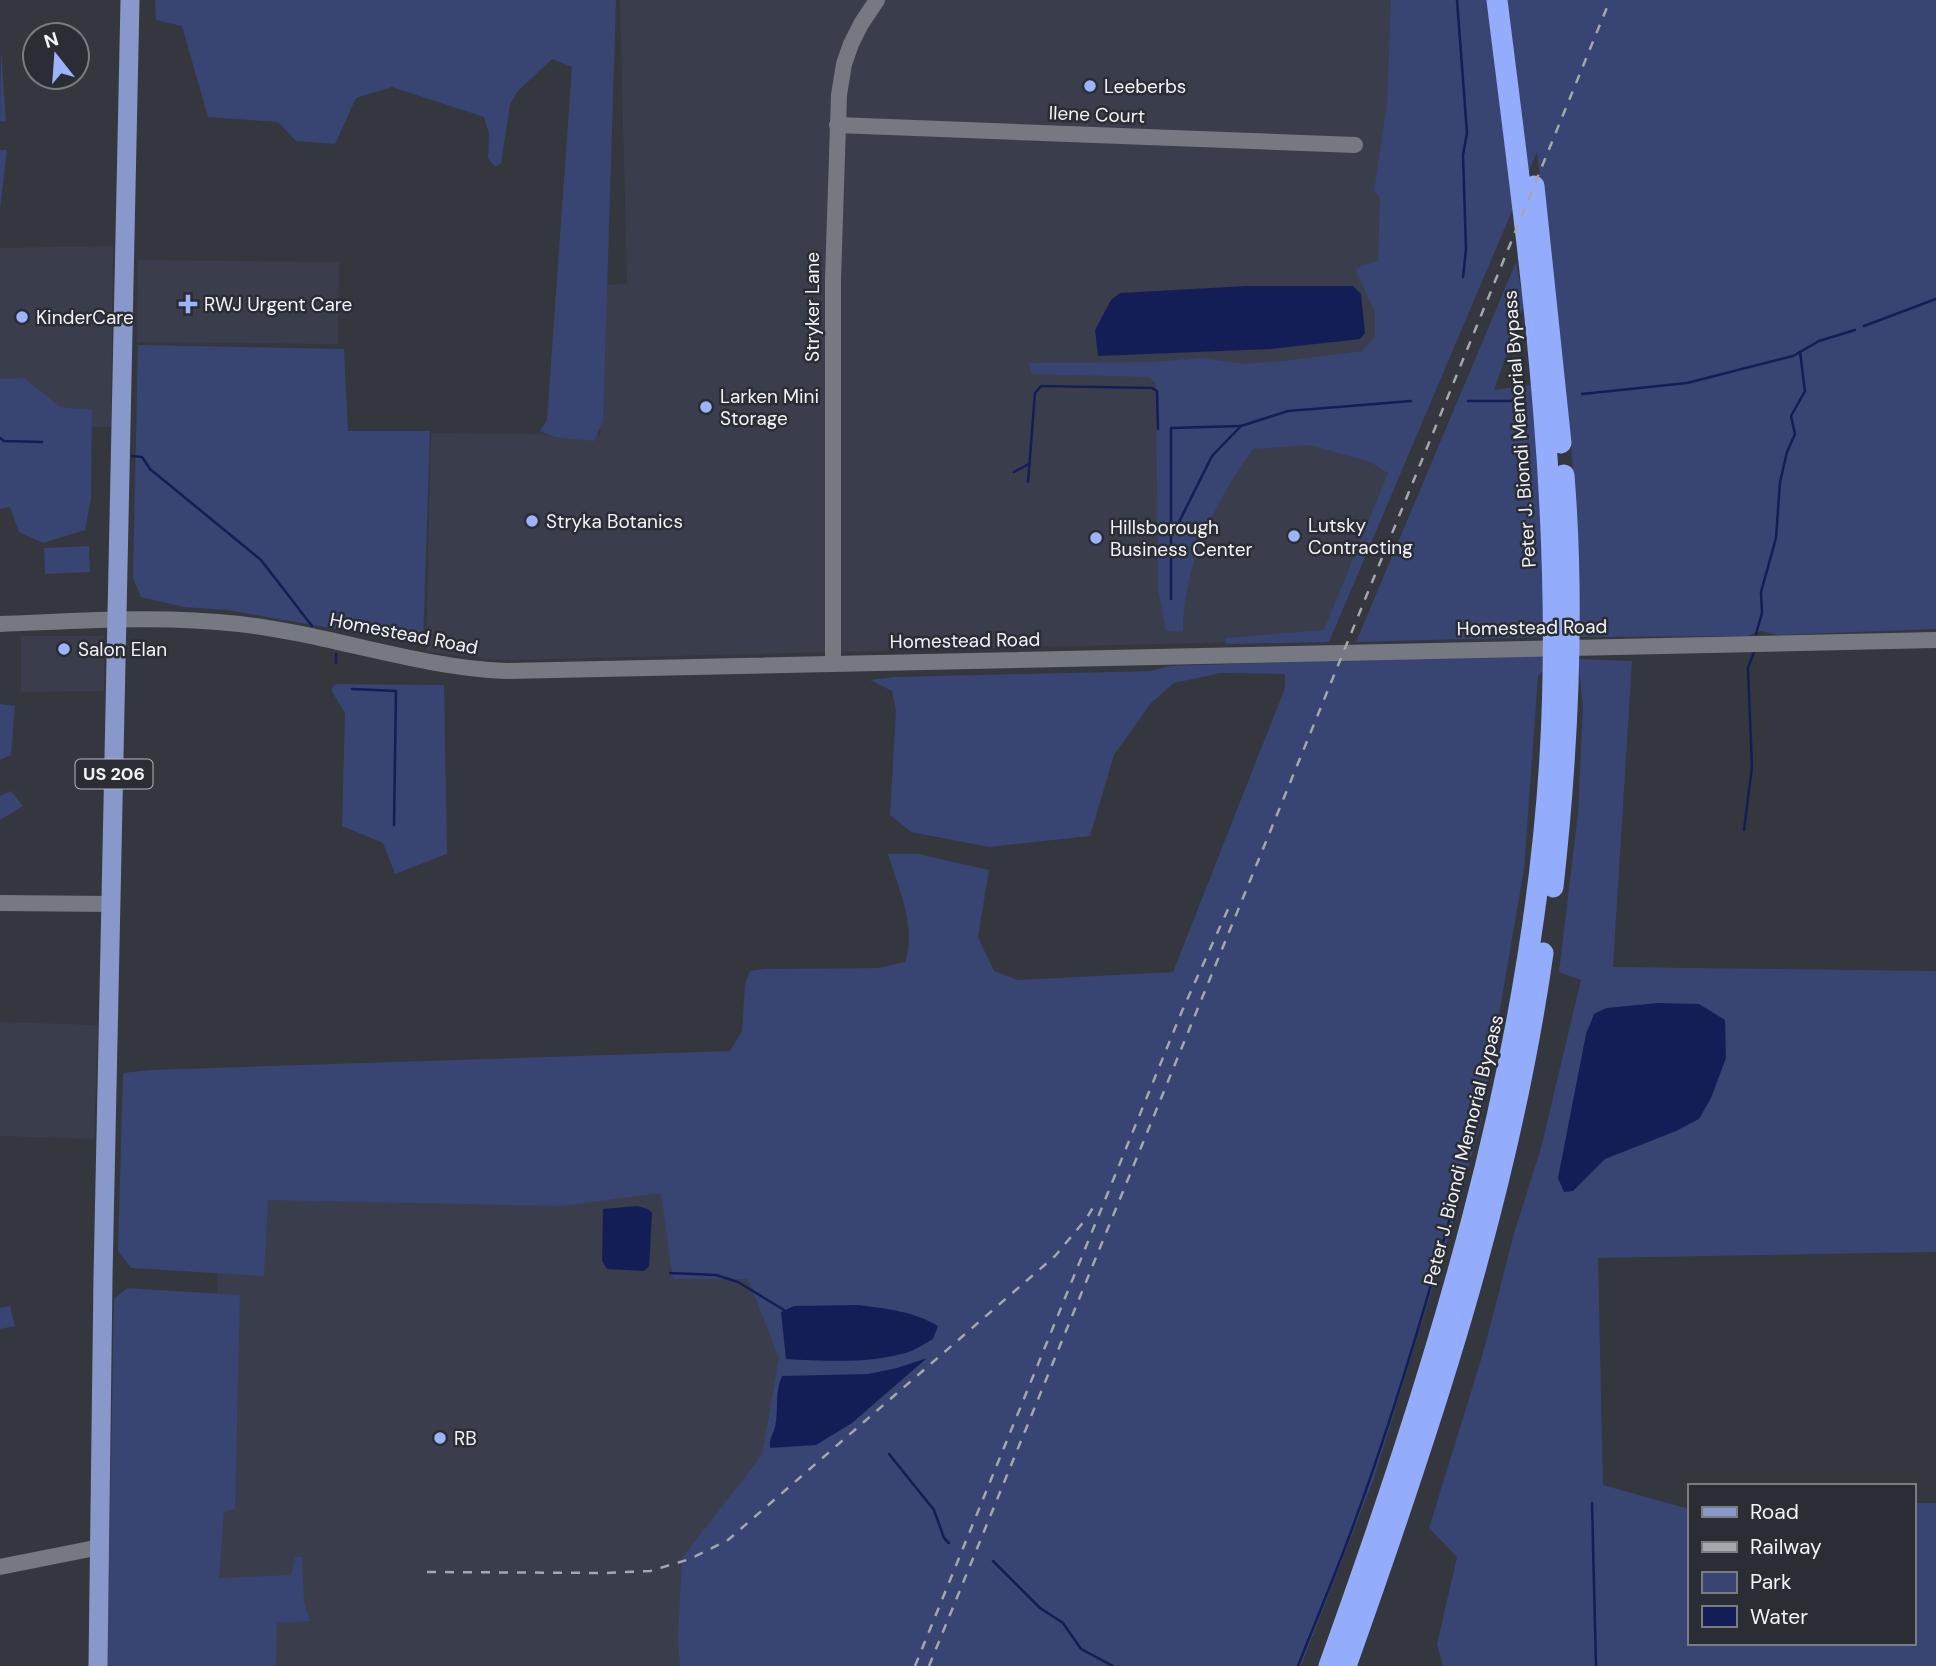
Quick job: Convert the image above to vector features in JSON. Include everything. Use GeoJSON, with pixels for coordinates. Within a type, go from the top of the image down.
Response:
{"type":"FeatureCollection","features":[{"type":"Feature","properties":{"kind":"highway","name":"Peter J. Biondi Memorial Bypass"},"geometry":{"type":"LineString","coordinates":[[1346,1666],[1447,1372],[1466,1307],[1519,1093],[1534,1018],[1560,818],[1561,612],[1565,493],[1543,262],[1497,0]]}},
{"type":"Feature","properties":{"kind":"highway","name":"Peter J. Biondi Memorial Bypass"},"geometry":{"type":"LineString","coordinates":[[1512,0],[1531,287],[1561,612]]}},
{"type":"Feature","properties":{"kind":"highway","name":"Peter J. Biondi Memorial Bypass"},"geometry":{"type":"LineString","coordinates":[[1329,1666],[1359,1587],[1409,1435],[1459,1268],[1501,1104],[1520,1011],[1538,887],[1550,756],[1560,687]]}},
{"type":"Feature","properties":{"kind":"main road","name":"US 206"},"geometry":{"type":"LineString","coordinates":[[98,1666],[130,0]]}},
{"type":"Feature","properties":{"kind":"street","name":"Stryker Lane"},"geometry":{"type":"LineString","coordinates":[[833,664],[833,279],[837,125],[844,64],[861,24],[877,0]]}},
{"type":"Feature","properties":{"kind":"street","name":"Ilene Court"},"geometry":{"type":"LineString","coordinates":[[837,125],[1354,145]]}},
{"type":"Feature","properties":{"kind":"street","name":"Homestead Road"},"geometry":{"type":"LineString","coordinates":[[0,624],[117,620],[238,624],[292,633],[417,661],[487,670],[589,670],[1936,640]]}},
{"type":"Feature","properties":{"kind":"street"},"geometry":{"type":"LineString","coordinates":[[0,903],[111,904]]}},
{"type":"Feature","properties":{"kind":"street"},"geometry":{"type":"LineString","coordinates":[[0,1567],[100,1547]]}},
{"type":"Feature","properties":{"kind":"shaded area"},"geometry":{"type":"Polygon","coordinates":[[[620,0],[1410,0],[1407,443],[1326,640],[503,660],[426,652],[431,433],[600,435],[602,285],[627,284],[620,0]]]}},
{"type":"Feature","properties":{"kind":"shaded area"},"geometry":{"type":"Polygon","coordinates":[[[113,246],[111,427],[0,428],[0,248],[113,246]]]}},
{"type":"Feature","properties":{"kind":"shaded area"},"geometry":{"type":"Polygon","coordinates":[[[138,260],[339,262],[338,344],[137,342],[138,260]]]}},
{"type":"Feature","properties":{"kind":"shaded area"},"geometry":{"type":"Polygon","coordinates":[[[21,636],[104,636],[104,691],[21,692],[21,636]]]}},
{"type":"Feature","properties":{"kind":"shaded area"},"geometry":{"type":"Polygon","coordinates":[[[0,1022],[98,1025],[94,1139],[0,1136],[0,1022]]]}},
{"type":"Feature","properties":{"kind":"shaded area"},"geometry":{"type":"Polygon","coordinates":[[[219,1186],[674,1189],[782,1278],[784,1457],[685,1666],[210,1666],[219,1186]]]}},
{"type":"Feature","properties":{"kind":"green space"},"geometry":{"type":"Polygon","coordinates":[[[155,0],[616,0],[603,421],[594,441],[555,437],[540,431],[547,420],[572,67],[552,59],[517,92],[510,105],[501,163],[495,167],[488,158],[489,134],[484,117],[392,87],[356,98],[335,144],[296,141],[278,122],[208,117],[182,26],[156,20],[155,0]]]}},
{"type":"Feature","properties":{"kind":"green space"},"geometry":{"type":"Polygon","coordinates":[[[1391,0],[1936,0],[1936,629],[1777,635],[1761,631],[1748,636],[1580,637],[1579,553],[1570,431],[1537,438],[1544,589],[1543,637],[1356,642],[1516,262],[1524,305],[1494,390],[1564,380],[1537,152],[1329,642],[1226,644],[1225,638],[1324,630],[1388,473],[1370,462],[1310,445],[1253,449],[1214,512],[1195,558],[1184,607],[1183,632],[1166,630],[1158,588],[1156,384],[1149,377],[1032,374],[1029,363],[1151,362],[1202,358],[1244,364],[1362,351],[1375,336],[1375,312],[1356,272],[1361,266],[1378,261],[1380,197],[1374,191],[1387,104],[1391,0]]]}},
{"type":"Feature","properties":{"kind":"green space"},"geometry":{"type":"Polygon","coordinates":[[[1,49],[6,122],[0,121],[1,49]]]}},
{"type":"Feature","properties":{"kind":"green space"},"geometry":{"type":"Polygon","coordinates":[[[0,150],[7,150],[0,209],[0,150]]]}},
{"type":"Feature","properties":{"kind":"green space"},"geometry":{"type":"Polygon","coordinates":[[[138,345],[344,349],[348,431],[430,431],[423,644],[227,610],[183,607],[141,597],[133,578],[138,345]]]}},
{"type":"Feature","properties":{"kind":"green space"},"geometry":{"type":"Polygon","coordinates":[[[24,378],[60,407],[92,410],[91,499],[85,530],[43,543],[19,532],[10,507],[0,509],[0,379],[24,378]]]}},
{"type":"Feature","properties":{"kind":"green space"},"geometry":{"type":"Polygon","coordinates":[[[89,546],[90,572],[45,574],[44,548],[89,546]]]}},
{"type":"Feature","properties":{"kind":"green space"},"geometry":{"type":"Polygon","coordinates":[[[1545,654],[1544,670],[1538,677],[1524,869],[1481,1120],[1461,1196],[1373,1481],[1301,1666],[680,1666],[678,1637],[682,1558],[762,1455],[779,1358],[748,1279],[673,1279],[661,1193],[562,1206],[268,1200],[264,1276],[131,1268],[118,1251],[123,1073],[730,1051],[742,1031],[745,984],[750,971],[878,968],[905,962],[908,921],[888,854],[918,854],[989,870],[978,937],[994,971],[1018,980],[1173,972],[1285,688],[1285,674],[1221,673],[1174,683],[1151,703],[1114,755],[1090,836],[989,847],[911,832],[890,815],[896,711],[892,691],[870,680],[895,677],[1151,671],[1169,666],[1545,654]]]}},
{"type":"Feature","properties":{"kind":"green space"},"geometry":{"type":"Polygon","coordinates":[[[1578,659],[1632,661],[1613,967],[1936,971],[1936,1252],[1598,1258],[1603,1485],[1688,1509],[1688,1645],[1915,1645],[1915,1503],[1936,1503],[1936,1666],[1443,1666],[1437,1644],[1457,1557],[1429,1528],[1483,1353],[1515,1230],[1541,1148],[1581,980],[1559,972],[1578,813],[1583,706],[1578,659]]]}},
{"type":"Feature","properties":{"kind":"green space"},"geometry":{"type":"Polygon","coordinates":[[[335,684],[444,685],[447,854],[395,874],[383,843],[342,826],[345,713],[331,690],[335,684]]]}},
{"type":"Feature","properties":{"kind":"green space"},"geometry":{"type":"Polygon","coordinates":[[[0,704],[15,706],[11,755],[0,760],[0,704]]]}},
{"type":"Feature","properties":{"kind":"green space"},"geometry":{"type":"Polygon","coordinates":[[[11,791],[23,806],[0,820],[0,796],[11,791]]]}},
{"type":"Feature","properties":{"kind":"green space"},"geometry":{"type":"Polygon","coordinates":[[[127,1288],[240,1295],[235,1509],[224,1512],[219,1578],[291,1575],[295,1557],[302,1557],[304,1602],[310,1621],[277,1623],[276,1666],[107,1666],[114,1299],[127,1288]]]}},
{"type":"Feature","properties":{"kind":"green space"},"geometry":{"type":"Polygon","coordinates":[[[10,1306],[15,1326],[0,1329],[0,1308],[10,1306]]]}},
{"type":"Feature","properties":{"kind":"water"},"geometry":{"type":"Polygon","coordinates":[[[1246,286],[1353,286],[1361,294],[1365,333],[1360,339],[1271,349],[1098,356],[1095,330],[1111,300],[1120,293],[1246,286]]]}},
{"type":"Feature","properties":{"kind":"water"},"geometry":{"type":"Polygon","coordinates":[[[1658,1003],[1699,1004],[1725,1020],[1726,1058],[1711,1098],[1699,1119],[1605,1159],[1573,1191],[1564,1192],[1558,1178],[1586,1034],[1594,1014],[1606,1008],[1658,1003]]]}},
{"type":"Feature","properties":{"kind":"water"},"geometry":{"type":"Polygon","coordinates":[[[637,1206],[652,1213],[649,1267],[644,1271],[607,1269],[602,1261],[603,1209],[637,1206]]]}},
{"type":"Feature","properties":{"kind":"water"},"geometry":{"type":"Polygon","coordinates":[[[859,1305],[909,1314],[938,1326],[933,1339],[912,1351],[894,1356],[848,1361],[786,1359],[781,1312],[794,1306],[859,1305]]]}},
{"type":"Feature","properties":{"kind":"water"},"geometry":{"type":"Polygon","coordinates":[[[927,1358],[852,1423],[816,1445],[770,1448],[782,1376],[868,1374],[927,1358]]]}},
{"type":"Feature","properties":{"kind":"waterway"},"geometry":{"type":"LineString","coordinates":[[1457,0],[1467,133],[1463,155],[1466,249],[1463,277]]}},
{"type":"Feature","properties":{"kind":"waterway"},"geometry":{"type":"LineString","coordinates":[[1864,326],[1936,299]]}},
{"type":"Feature","properties":{"kind":"waterway"},"geometry":{"type":"LineString","coordinates":[[1582,394],[1687,383],[1793,356],[1819,341],[1855,330]]}},
{"type":"Feature","properties":{"kind":"waterway"},"geometry":{"type":"LineString","coordinates":[[1756,634],[1762,613],[1761,592],[1776,538],[1780,482],[1787,452],[1795,434],[1791,416],[1805,391],[1800,352]]}},
{"type":"Feature","properties":{"kind":"waterway"},"geometry":{"type":"LineString","coordinates":[[1028,482],[1035,393],[1041,386],[1152,388],[1157,391],[1158,429]]}},
{"type":"Feature","properties":{"kind":"waterway"},"geometry":{"type":"LineString","coordinates":[[1179,522],[1212,456],[1241,426],[1288,411],[1411,401]]}},
{"type":"Feature","properties":{"kind":"waterway"},"geometry":{"type":"LineString","coordinates":[[1468,401],[1517,401]]}},
{"type":"Feature","properties":{"kind":"waterway"},"geometry":{"type":"LineString","coordinates":[[1171,599],[1171,428],[1241,426]]}},
{"type":"Feature","properties":{"kind":"waterway"},"geometry":{"type":"LineString","coordinates":[[0,438],[4,441],[42,442]]}},
{"type":"Feature","properties":{"kind":"waterway"},"geometry":{"type":"LineString","coordinates":[[132,456],[142,457],[150,469],[261,560],[312,626]]}},
{"type":"Feature","properties":{"kind":"waterway"},"geometry":{"type":"LineString","coordinates":[[1014,472],[1029,464]]}},
{"type":"Feature","properties":{"kind":"waterway"},"geometry":{"type":"LineString","coordinates":[[1744,830],[1752,767],[1748,668],[1754,652]]}},
{"type":"Feature","properties":{"kind":"waterway"},"geometry":{"type":"LineString","coordinates":[[336,654],[336,663]]}},
{"type":"Feature","properties":{"kind":"waterway"},"geometry":{"type":"LineString","coordinates":[[352,689],[396,691],[394,825]]}},
{"type":"Feature","properties":{"kind":"waterway"},"geometry":{"type":"LineString","coordinates":[[1298,1666],[1380,1450],[1459,1185]]}},
{"type":"Feature","properties":{"kind":"waterway"},"geometry":{"type":"LineString","coordinates":[[670,1273],[716,1275],[738,1282],[784,1310]]}},
{"type":"Feature","properties":{"kind":"waterway"},"geometry":{"type":"LineString","coordinates":[[889,1454],[934,1510],[944,1538],[949,1543]]}},
{"type":"Feature","properties":{"kind":"waterway"},"geometry":{"type":"LineString","coordinates":[[1592,1503],[1596,1666]]}},
{"type":"Feature","properties":{"kind":"waterway"},"geometry":{"type":"LineString","coordinates":[[993,1561],[1040,1608],[1063,1623],[1081,1649],[1113,1666]]}},
{"type":"Feature","properties":{"kind":"railway"},"geometry":{"type":"LineString","coordinates":[[929,1666],[1610,0]]}},
{"type":"Feature","properties":{"kind":"railway"},"geometry":{"type":"LineString","coordinates":[[915,1666],[1182,1011],[1229,907]]}},
{"type":"Feature","properties":{"kind":"railway"},"geometry":{"type":"LineString","coordinates":[[427,1572],[650,1571],[690,1559],[728,1540],[1055,1256],[1086,1219],[1097,1201]]}},
{"type":"Feature","properties":{"kind":"place","name":"Leeberbs"},"geometry":{"type":"Point","coordinates":[1090,86]}},
{"type":"Feature","properties":{"kind":"place","name":"RWJ Urgent Care"},"geometry":{"type":"Point","coordinates":[188,304]}},
{"type":"Feature","properties":{"kind":"place","name":"KinderCare"},"geometry":{"type":"Point","coordinates":[22,317]}},
{"type":"Feature","properties":{"kind":"place","name":"Larken Mini Storage"},"geometry":{"type":"Point","coordinates":[706,407]}},
{"type":"Feature","properties":{"kind":"place","name":"Stryka Botanics"},"geometry":{"type":"Point","coordinates":[532,521]}},
{"type":"Feature","properties":{"kind":"place","name":"Lutsky Contracting"},"geometry":{"type":"Point","coordinates":[1294,536]}},
{"type":"Feature","properties":{"kind":"place","name":"Hillsborough Business Center"},"geometry":{"type":"Point","coordinates":[1096,538]}},
{"type":"Feature","properties":{"kind":"place","name":"Salon Elan"},"geometry":{"type":"Point","coordinates":[64,649]}},
{"type":"Feature","properties":{"kind":"place","name":"RB"},"geometry":{"type":"Point","coordinates":[440,1438]}}]}
